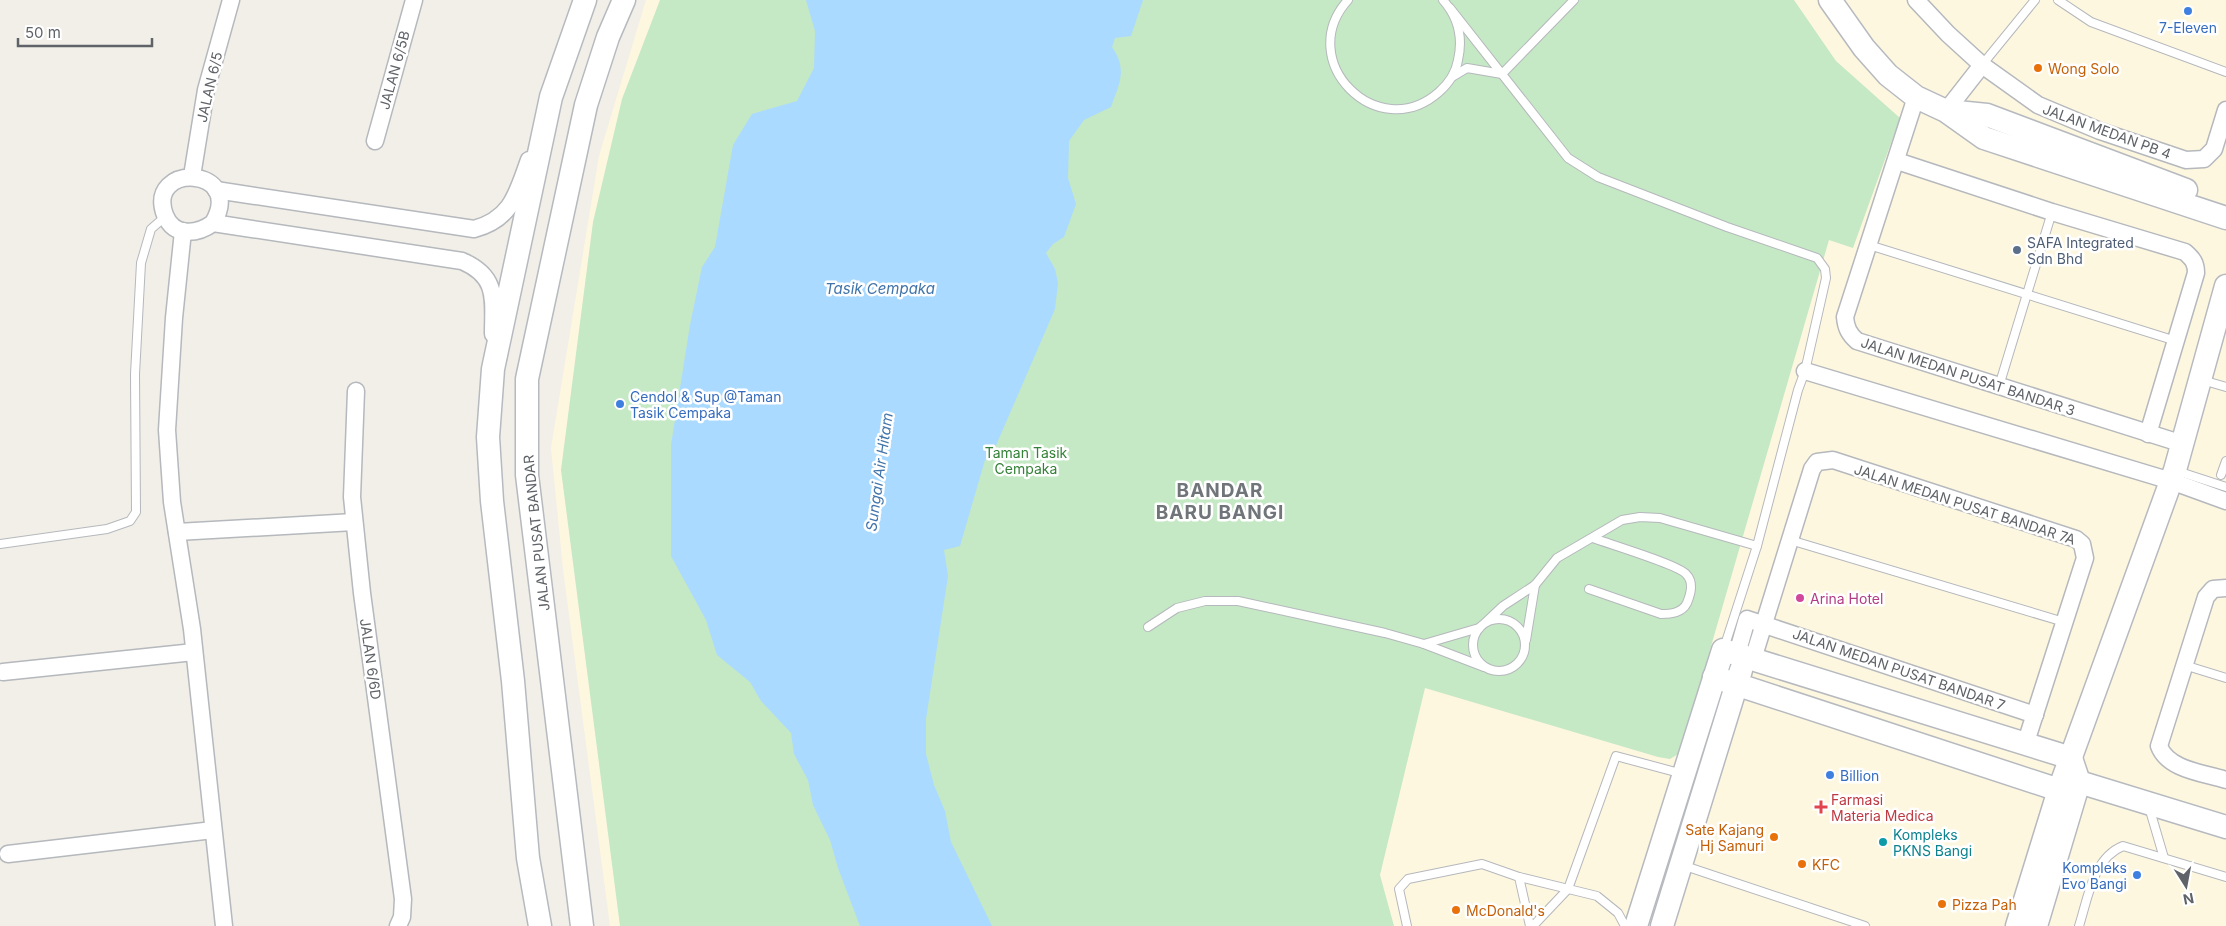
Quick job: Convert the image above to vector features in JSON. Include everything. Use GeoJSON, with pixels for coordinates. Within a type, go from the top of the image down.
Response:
{"type":"FeatureCollection","features":[{"type":"Feature","properties":{"kind":"street","name":"JALAN 6/5"},"geometry":{"type":"LineString","coordinates":[[192,176],[206,90],[231,0]]}},
{"type":"Feature","properties":{"kind":"street","name":"JALAN 6/5B"},"geometry":{"type":"LineString","coordinates":[[375,141],[414,0]]}},
{"type":"Feature","properties":{"kind":"street"},"geometry":{"type":"LineString","coordinates":[[216,190],[474,229],[490,225],[501,217],[511,204],[585,0]]}},
{"type":"Feature","properties":{"kind":"street","name":"JALAN PUSAT BANDAR"},"geometry":{"type":"LineString","coordinates":[[582,926],[527,475],[527,379],[586,105],[608,37],[624,0]]}},
{"type":"Feature","properties":{"kind":"street"},"geometry":{"type":"LineString","coordinates":[[1830,0],[1864,48],[1888,75],[1916,96],[1946,111],[1984,138],[2226,218]]}},
{"type":"Feature","properties":{"kind":"street","name":"JALAN MEDAN PB 4"},"geometry":{"type":"LineString","coordinates":[[1916,0],[1948,34],[1982,65],[2038,105],[2100,132],[2186,160],[2204,159],[2214,149],[2226,110]]}},
{"type":"Feature","properties":{"kind":"street"},"geometry":{"type":"LineString","coordinates":[[1946,111],[1982,65]]}},
{"type":"Feature","properties":{"kind":"street","name":"JALAN MEDAN PUSAT BANDAR 3"},"geometry":{"type":"LineString","coordinates":[[1916,96],[1897,161],[1845,317],[1850,335],[1857,341],[2182,444]]}},
{"type":"Feature","properties":{"kind":"street"},"geometry":{"type":"LineString","coordinates":[[493,369],[550,97]]}},
{"type":"Feature","properties":{"kind":"street"},"geometry":{"type":"LineString","coordinates":[[1946,111],[1987,115],[2226,205]]}},
{"type":"Feature","properties":{"kind":"street"},"geometry":{"type":"LineString","coordinates":[[1897,161],[2052,212],[2185,252],[2192,258],[2196,265],[2196,273],[2148,434]]}},
{"type":"Feature","properties":{"kind":"street"},"geometry":{"type":"LineString","coordinates":[[192,176],[204,179],[216,190],[220,200],[218,214],[213,222],[203,230],[194,233],[183,231],[171,224],[166,216],[163,205],[167,190],[179,179],[192,176]]}},
{"type":"Feature","properties":{"kind":"street"},"geometry":{"type":"LineString","coordinates":[[213,222],[462,261],[477,267],[486,278],[494,294],[493,369],[488,437],[492,502],[513,681],[528,858],[540,926]]}},
{"type":"Feature","properties":{"kind":"street"},"geometry":{"type":"LineString","coordinates":[[183,231],[174,318],[167,430],[172,502],[194,652],[224,926]]}},
{"type":"Feature","properties":{"kind":"street"},"geometry":{"type":"LineString","coordinates":[[2036,926],[2069,786],[2071,758],[2173,476],[2202,380],[2226,286]]}},
{"type":"Feature","properties":{"kind":"street"},"geometry":{"type":"LineString","coordinates":[[1805,371],[2173,476],[2226,501]]}},
{"type":"Feature","properties":{"kind":"street","name":"JALAN 6/6D"},"geometry":{"type":"LineString","coordinates":[[356,391],[352,497],[362,593],[403,899],[402,917],[398,926]]}},
{"type":"Feature","properties":{"kind":"street","name":"JALAN MEDAN PUSAT BANDAR 7A"},"geometry":{"type":"LineString","coordinates":[[1790,540],[1812,469],[1817,462],[1833,460],[2076,539],[2082,544],[2085,558],[2064,622]]}},
{"type":"Feature","properties":{"kind":"street"},"geometry":{"type":"LineString","coordinates":[[177,532],[354,522]]}},
{"type":"Feature","properties":{"kind":"street"},"geometry":{"type":"LineString","coordinates":[[1739,655],[1714,677],[1694,777],[1681,864],[1662,925],[1633,924],[1694,777],[1737,684],[1739,655],[1747,619],[1764,624],[1790,540]]}},
{"type":"Feature","properties":{"kind":"street"},"geometry":{"type":"LineString","coordinates":[[2226,588],[2213,589],[2206,597],[2160,746],[2163,756],[2172,763],[2226,780]]}},
{"type":"Feature","properties":{"kind":"street"},"geometry":{"type":"LineString","coordinates":[[2025,745],[2064,622]]}},
{"type":"Feature","properties":{"kind":"street","name":"JALAN MEDAN PUSAT BANDAR 7"},"geometry":{"type":"LineString","coordinates":[[1764,624],[2034,715]]}},
{"type":"Feature","properties":{"kind":"street"},"geometry":{"type":"LineString","coordinates":[[3,672],[194,652]]}},
{"type":"Feature","properties":{"kind":"street"},"geometry":{"type":"LineString","coordinates":[[1739,655],[2071,758]]}},
{"type":"Feature","properties":{"kind":"street"},"geometry":{"type":"LineString","coordinates":[[1714,677],[2069,786],[2147,803],[2226,827]]}},
{"type":"Feature","properties":{"kind":"street"},"geometry":{"type":"LineString","coordinates":[[2017,926],[2069,786]]}},
{"type":"Feature","properties":{"kind":"street"},"geometry":{"type":"LineString","coordinates":[[8,854],[213,830]]}},
{"type":"Feature","properties":{"kind":"lane"},"geometry":{"type":"LineString","coordinates":[[1348,0],[1340,9],[1331,30],[1330,53],[1337,74],[1351,92],[1370,104],[1390,109],[1411,107],[1430,99],[1446,86],[1456,68],[1461,48],[1459,27],[1450,8]]}},
{"type":"Feature","properties":{"kind":"lane"},"geometry":{"type":"LineString","coordinates":[[1443,0],[1568,158],[1598,177],[1727,228],[1817,258],[1825,269],[1826,278],[1805,371],[1798,390],[1757,546],[1739,655]]}},
{"type":"Feature","properties":{"kind":"lane"},"geometry":{"type":"LineString","coordinates":[[1502,74],[1574,0]]}},
{"type":"Feature","properties":{"kind":"lane"},"geometry":{"type":"LineString","coordinates":[[1982,65],[2035,0]]}},
{"type":"Feature","properties":{"kind":"lane"},"geometry":{"type":"LineString","coordinates":[[2058,0],[2091,22],[2226,72]]}},
{"type":"Feature","properties":{"kind":"lane"},"geometry":{"type":"LineString","coordinates":[[1451,77],[1467,68],[1502,74]]}},
{"type":"Feature","properties":{"kind":"lane"},"geometry":{"type":"LineString","coordinates":[[1999,386],[2052,212]]}},
{"type":"Feature","properties":{"kind":"lane"},"geometry":{"type":"LineString","coordinates":[[0,544],[113,527],[130,521],[136,512],[135,374],[142,263],[151,229],[166,216]]}},
{"type":"Feature","properties":{"kind":"lane"},"geometry":{"type":"LineString","coordinates":[[1869,245],[2176,341]]}},
{"type":"Feature","properties":{"kind":"lane"},"geometry":{"type":"LineString","coordinates":[[2202,380],[2226,387]]}},
{"type":"Feature","properties":{"kind":"lane"},"geometry":{"type":"LineString","coordinates":[[2221,475],[2226,462]]}},
{"type":"Feature","properties":{"kind":"lane"},"geometry":{"type":"LineString","coordinates":[[2173,476],[2226,487]]}},
{"type":"Feature","properties":{"kind":"lane"},"geometry":{"type":"LineString","coordinates":[[1424,644],[1479,628],[1503,606],[1536,586],[1557,558],[1593,538],[1607,527],[1622,520],[1640,517],[1660,518],[1757,546]]}},
{"type":"Feature","properties":{"kind":"lane"},"geometry":{"type":"LineString","coordinates":[[1589,589],[1661,614],[1680,611],[1686,605],[1691,592],[1691,582],[1681,570],[1593,538]]}},
{"type":"Feature","properties":{"kind":"lane"},"geometry":{"type":"LineString","coordinates":[[1790,540],[2064,622]]}},
{"type":"Feature","properties":{"kind":"lane"},"geometry":{"type":"LineString","coordinates":[[1148,627],[1177,608],[1205,602],[1238,601],[1346,624],[1424,644],[1501,672],[1516,665],[1522,658],[1536,586]]}},
{"type":"Feature","properties":{"kind":"lane"},"geometry":{"type":"LineString","coordinates":[[1486,622],[1503,619],[1511,622],[1518,627],[1525,642]]}},
{"type":"Feature","properties":{"kind":"lane"},"geometry":{"type":"LineString","coordinates":[[1479,628],[1472,644],[1478,661],[1484,667]]}},
{"type":"Feature","properties":{"kind":"lane"},"geometry":{"type":"LineString","coordinates":[[2184,665],[2226,678]]}},
{"type":"Feature","properties":{"kind":"lane"},"geometry":{"type":"LineString","coordinates":[[1531,926],[1568,889],[1616,756],[1694,777]]}},
{"type":"Feature","properties":{"kind":"lane"},"geometry":{"type":"LineString","coordinates":[[2147,803],[2164,858]]}},
{"type":"Feature","properties":{"kind":"lane"},"geometry":{"type":"LineString","coordinates":[[2079,926],[2099,865],[2110,851],[2123,846],[2226,877]]}},
{"type":"Feature","properties":{"kind":"lane"},"geometry":{"type":"LineString","coordinates":[[1407,926],[1399,889],[1408,879],[1482,864],[1519,877],[1597,896],[1605,900],[1633,924]]}},
{"type":"Feature","properties":{"kind":"lane"},"geometry":{"type":"LineString","coordinates":[[1681,864],[1865,926]]}},
{"type":"Feature","properties":{"kind":"lane"},"geometry":{"type":"LineString","coordinates":[[1519,877],[1531,926]]}},
{"type":"Feature","properties":{"kind":"shaded area","name":"Taman Tasik Cempaka"},"geometry":{"type":"Polygon","coordinates":[[[646,0],[2226,0],[2226,926],[610,926],[563,569],[551,448],[599,156],[646,0]]]}},
{"type":"Feature","properties":{"kind":"green space","name":"Taman Tasik Cempaka"},"geometry":{"type":"Polygon","coordinates":[[[660,0],[1794,0],[1836,61],[1900,118],[1853,248],[1829,240],[1680,753],[1670,759],[1658,757],[1425,688],[1380,875],[1394,926],[620,926],[561,470],[593,222],[622,99],[660,0]]]}},
{"type":"Feature","properties":{"kind":"water","name":"Tasik Cempaka"},"geometry":{"type":"Polygon","coordinates":[[[806,0],[1143,0],[1131,36],[1115,38],[1112,47],[1117,55],[1121,70],[1119,84],[1111,107],[1084,120],[1069,141],[1068,178],[1076,204],[1064,237],[1053,244],[1046,253],[1055,269],[1058,283],[1055,309],[994,450],[985,460],[960,546],[944,550],[948,576],[926,719],[926,754],[934,785],[945,811],[951,842],[992,926],[860,926],[838,868],[830,840],[813,805],[808,780],[794,754],[791,733],[761,701],[750,682],[717,655],[706,620],[671,556],[671,445],[690,325],[702,267],[715,247],[733,145],[752,114],[797,101],[814,68],[815,31],[806,0]]]}},
{"type":"Feature","properties":{"kind":"place","name":"7-Eleven"},"geometry":{"type":"Point","coordinates":[2188,11]}},
{"type":"Feature","properties":{"kind":"place","name":"Wong Solo"},"geometry":{"type":"Point","coordinates":[2038,68]}},
{"type":"Feature","properties":{"kind":"place","name":"SAFA Integrated Sdn Bhd"},"geometry":{"type":"Point","coordinates":[2017,250]}},
{"type":"Feature","properties":{"kind":"place","name":"Cendol & Sup @Taman Tasik Cempaka"},"geometry":{"type":"Point","coordinates":[620,404]}},
{"type":"Feature","properties":{"kind":"place","name":"Arina Hotel"},"geometry":{"type":"Point","coordinates":[1800,598]}},
{"type":"Feature","properties":{"kind":"place","name":"Billion"},"geometry":{"type":"Point","coordinates":[1830,775]}},
{"type":"Feature","properties":{"kind":"place","name":"Farmasi Materia Medica"},"geometry":{"type":"Point","coordinates":[1821,807]}},
{"type":"Feature","properties":{"kind":"place","name":"Sate Kajang Hj Samuri"},"geometry":{"type":"Point","coordinates":[1774,837]}},
{"type":"Feature","properties":{"kind":"place","name":"Kompleks PKNS Bangi"},"geometry":{"type":"Point","coordinates":[1883,842]}},
{"type":"Feature","properties":{"kind":"place","name":"KFC"},"geometry":{"type":"Point","coordinates":[1802,864]}},
{"type":"Feature","properties":{"kind":"place","name":"Kompleks Evo Bangi"},"geometry":{"type":"Point","coordinates":[2137,875]}},
{"type":"Feature","properties":{"kind":"place","name":"Pizza Pah"},"geometry":{"type":"Point","coordinates":[1942,904]}},
{"type":"Feature","properties":{"kind":"place","name":"McDonald's"},"geometry":{"type":"Point","coordinates":[1456,910]}},
{"type":"Feature","properties":{"kind":"district","name":"BANDAR BARU BANGI"},"geometry":{"type":"Point","coordinates":[1220,501]}},
{"type":"Feature","properties":{"kind":"water label","name":"Sungai Air Hitam"},"geometry":{"type":"Point","coordinates":[879,472]}}]}
